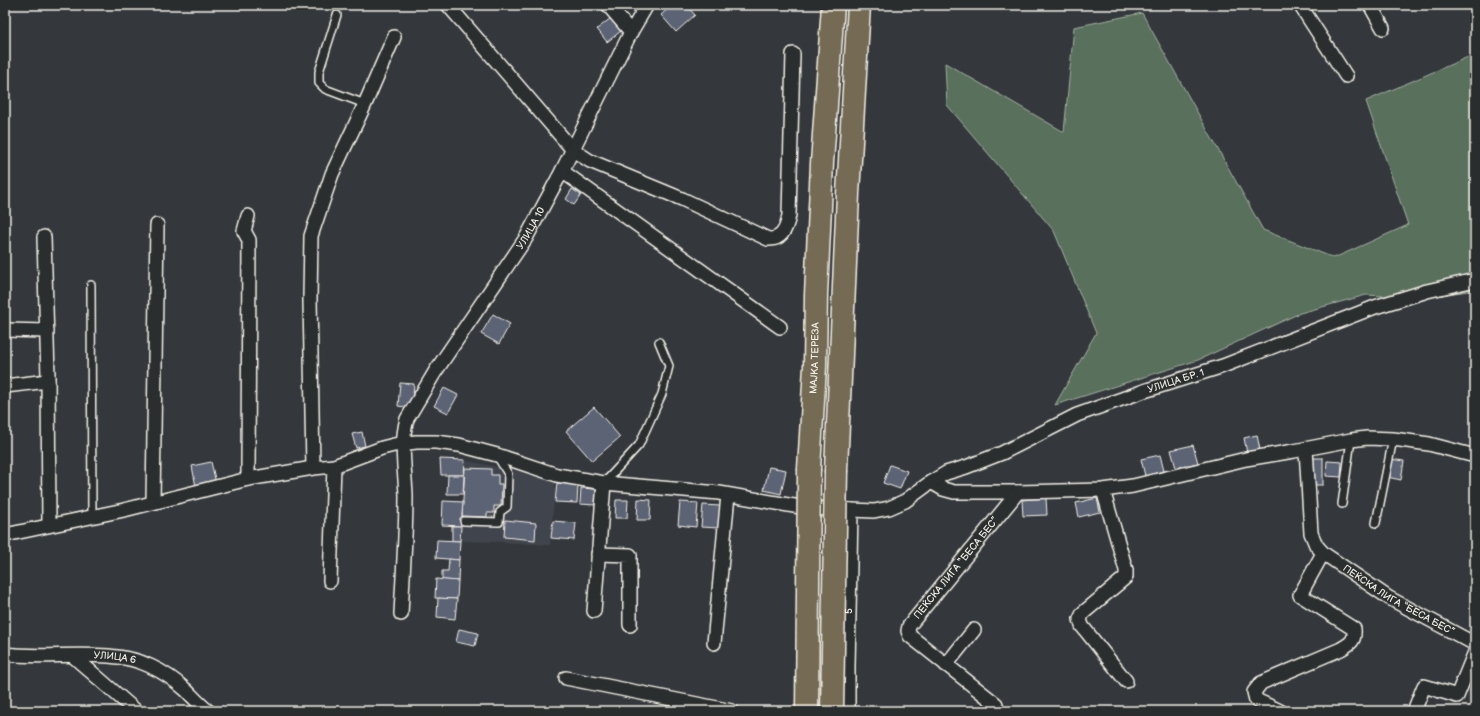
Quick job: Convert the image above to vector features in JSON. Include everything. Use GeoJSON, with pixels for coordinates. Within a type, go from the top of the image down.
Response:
{"type":"FeatureCollection","features":[{"type":"Feature","properties":{"kind":"highway","name":"МАЈКА ТЕРЕЗА"},"geometry":{"type":"LineString","coordinates":[[806,711],[809,469],[815,366],[816,295],[822,164],[833,5]]}},
{"type":"Feature","properties":{"kind":"highway"},"geometry":{"type":"LineString","coordinates":[[832,711],[836,470],[854,72],[859,5]]}},
{"type":"Feature","properties":{"kind":"street"},"geometry":{"type":"LineString","coordinates":[[448,5],[573,150],[590,161],[682,199],[768,239],[778,238],[785,231],[789,215],[793,54]]}},
{"type":"Feature","properties":{"kind":"street"},"geometry":{"type":"LineString","coordinates":[[608,5],[631,32]]}},
{"type":"Feature","properties":{"kind":"street","name":"УЛИЦА 10"},"geometry":{"type":"LineString","coordinates":[[401,614],[406,496],[404,443],[405,426],[410,413],[435,372],[526,238],[573,150],[631,32],[648,5]]}},
{"type":"Feature","properties":{"kind":"street"},"geometry":{"type":"LineString","coordinates":[[1300,5],[1346,76]]}},
{"type":"Feature","properties":{"kind":"street"},"geometry":{"type":"LineString","coordinates":[[1370,5],[1383,28]]}},
{"type":"Feature","properties":{"kind":"street"},"geometry":{"type":"LineString","coordinates":[[313,468],[310,299],[311,236],[332,174],[365,104],[394,37]]}},
{"type":"Feature","properties":{"kind":"street"},"geometry":{"type":"LineString","coordinates":[[562,171],[780,327]]}},
{"type":"Feature","properties":{"kind":"street"},"geometry":{"type":"LineString","coordinates":[[248,216],[244,231],[249,240],[248,479]]}},
{"type":"Feature","properties":{"kind":"street"},"geometry":{"type":"LineString","coordinates":[[154,502],[156,225]]}},
{"type":"Feature","properties":{"kind":"street"},"geometry":{"type":"LineString","coordinates":[[44,238],[48,381],[49,525]]}},
{"type":"Feature","properties":{"kind":"street","name":"УЛИЦА БР. 1"},"geometry":{"type":"LineString","coordinates":[[5,535],[154,502],[248,479],[334,466],[382,448],[404,443],[436,442],[459,445],[497,455],[557,475],[604,483],[728,495],[806,508],[874,512],[889,508],[905,501],[946,472],[966,467],[1002,453],[1077,415],[1144,391],[1223,366],[1376,307],[1427,291],[1475,280]]}},
{"type":"Feature","properties":{"kind":"street"},"geometry":{"type":"LineString","coordinates":[[5,330],[47,331]]}},
{"type":"Feature","properties":{"kind":"street"},"geometry":{"type":"LineString","coordinates":[[5,386],[48,381]]}},
{"type":"Feature","properties":{"kind":"street"},"geometry":{"type":"LineString","coordinates":[[931,482],[943,489],[954,492],[1103,490],[1133,486],[1246,459],[1367,438],[1393,439],[1429,444],[1475,456]]}},
{"type":"Feature","properties":{"kind":"street","name":"ПЕЌСКА ЛИГА “БЕСА БЕС”"},"geometry":{"type":"LineString","coordinates":[[1306,449],[1311,533],[1316,545],[1323,554],[1389,598],[1475,644]]}},
{"type":"Feature","properties":{"kind":"street"},"geometry":{"type":"LineString","coordinates":[[330,581],[334,466]]}},
{"type":"Feature","properties":{"kind":"street"},"geometry":{"type":"LineString","coordinates":[[594,611],[604,483]]}},
{"type":"Feature","properties":{"kind":"street"},"geometry":{"type":"LineString","coordinates":[[1103,490],[1126,570],[1126,577],[1083,613],[1080,619],[1082,626],[1126,681]]}},
{"type":"Feature","properties":{"kind":"street","name":"ПЕЌСКА ЛИГА “БЕСА БЕС”"},"geometry":{"type":"LineString","coordinates":[[996,704],[910,636],[908,631],[909,626],[1018,492]]}},
{"type":"Feature","properties":{"kind":"street"},"geometry":{"type":"LineString","coordinates":[[714,643],[728,495]]}},
{"type":"Feature","properties":{"kind":"street","name":"5"},"geometry":{"type":"LineString","coordinates":[[848,711],[851,510]]}},
{"type":"Feature","properties":{"kind":"street"},"geometry":{"type":"LineString","coordinates":[[598,554],[630,555],[630,625]]}},
{"type":"Feature","properties":{"kind":"street"},"geometry":{"type":"LineString","coordinates":[[1280,711],[1256,700],[1254,692],[1261,683],[1341,649],[1351,643],[1354,637],[1354,629],[1300,595],[1323,554]]}},
{"type":"Feature","properties":{"kind":"street"},"geometry":{"type":"LineString","coordinates":[[946,665],[974,630]]}},
{"type":"Feature","properties":{"kind":"street"},"geometry":{"type":"LineString","coordinates":[[1414,711],[1424,686],[1457,696],[1475,652]]}},
{"type":"Feature","properties":{"kind":"street","name":"УЛИЦА 6"},"geometry":{"type":"LineString","coordinates":[[5,654],[32,656],[112,656],[149,665],[184,689],[208,711]]}},
{"type":"Feature","properties":{"kind":"street"},"geometry":{"type":"LineString","coordinates":[[73,656],[136,711]]}},
{"type":"Feature","properties":{"kind":"street"},"geometry":{"type":"LineString","coordinates":[[566,678],[668,705],[732,711]]}},
{"type":"Feature","properties":{"kind":"lane"},"geometry":{"type":"LineString","coordinates":[[337,14],[319,72],[319,83],[325,89],[365,104]]}},
{"type":"Feature","properties":{"kind":"lane"},"geometry":{"type":"LineString","coordinates":[[91,285],[92,516]]}},
{"type":"Feature","properties":{"kind":"lane"},"geometry":{"type":"LineString","coordinates":[[604,483],[639,445],[662,394],[669,366],[659,342]]}},
{"type":"Feature","properties":{"kind":"lane"},"geometry":{"type":"LineString","coordinates":[[1376,523],[1393,439]]}},
{"type":"Feature","properties":{"kind":"lane"},"geometry":{"type":"LineString","coordinates":[[1342,504],[1351,440]]}},
{"type":"Feature","properties":{"kind":"lane"},"geometry":{"type":"LineString","coordinates":[[464,521],[499,522],[500,512],[507,507],[508,474],[497,455]]}},
{"type":"Feature","properties":{"kind":"shaded area"},"geometry":{"type":"Polygon","coordinates":[[[467,461],[556,479],[550,545],[460,541],[465,468],[467,461]]]}},
{"type":"Feature","properties":{"kind":"green space"},"geometry":{"type":"Polygon","coordinates":[[[1142,13],[1263,230],[1334,258],[1408,225],[1366,101],[1475,54],[1475,290],[1421,298],[1366,295],[1300,313],[1198,360],[1055,405],[1096,333],[1054,231],[947,105],[945,63],[1064,132],[1074,27],[1142,13]]]}},
{"type":"Feature","properties":{"kind":"building"},"geometry":{"type":"Polygon","coordinates":[[[672,5],[686,5],[695,15],[676,32],[661,15],[672,5]]]}},
{"type":"Feature","properties":{"kind":"building"},"geometry":{"type":"Polygon","coordinates":[[[611,18],[621,31],[607,42],[597,29],[611,18]]]}},
{"type":"Feature","properties":{"kind":"building"},"geometry":{"type":"Polygon","coordinates":[[[572,189],[581,195],[574,205],[566,199],[572,189]]]}},
{"type":"Feature","properties":{"kind":"building"},"geometry":{"type":"Polygon","coordinates":[[[493,314],[510,324],[499,344],[481,334],[493,314]]]}},
{"type":"Feature","properties":{"kind":"building"},"geometry":{"type":"Polygon","coordinates":[[[400,383],[414,384],[412,408],[398,406],[400,383]]]}},
{"type":"Feature","properties":{"kind":"building"},"geometry":{"type":"Polygon","coordinates":[[[444,388],[458,395],[448,413],[434,406],[444,388]]]}},
{"type":"Feature","properties":{"kind":"building"},"geometry":{"type":"Polygon","coordinates":[[[594,407],[620,437],[592,461],[566,431],[594,407]]]}},
{"type":"Feature","properties":{"kind":"building"},"geometry":{"type":"Polygon","coordinates":[[[362,432],[365,446],[356,448],[352,434],[362,432]]]}},
{"type":"Feature","properties":{"kind":"building"},"geometry":{"type":"Polygon","coordinates":[[[1257,435],[1260,450],[1247,453],[1244,438],[1257,435]]]}},
{"type":"Feature","properties":{"kind":"building"},"geometry":{"type":"Polygon","coordinates":[[[1193,445],[1198,463],[1176,468],[1171,450],[1193,445]]]}},
{"type":"Feature","properties":{"kind":"building"},"geometry":{"type":"Polygon","coordinates":[[[1160,455],[1164,471],[1145,476],[1141,459],[1160,455]]]}},
{"type":"Feature","properties":{"kind":"building"},"geometry":{"type":"Polygon","coordinates":[[[1312,458],[1323,458],[1323,485],[1311,485],[1312,458]]]}},
{"type":"Feature","properties":{"kind":"building"},"geometry":{"type":"Polygon","coordinates":[[[440,459],[465,460],[464,475],[441,475],[440,459]]]}},
{"type":"Feature","properties":{"kind":"building"},"geometry":{"type":"Polygon","coordinates":[[[1390,459],[1404,461],[1401,480],[1387,477],[1390,459]]]}},
{"type":"Feature","properties":{"kind":"building"},"geometry":{"type":"Polygon","coordinates":[[[1327,461],[1342,462],[1341,477],[1326,476],[1327,461]]]}},
{"type":"Feature","properties":{"kind":"building"},"geometry":{"type":"Polygon","coordinates":[[[211,462],[216,483],[196,487],[192,466],[211,462]]]}},
{"type":"Feature","properties":{"kind":"building"},"geometry":{"type":"Polygon","coordinates":[[[890,465],[907,471],[900,489],[883,483],[890,465]]]}},
{"type":"Feature","properties":{"kind":"building"},"geometry":{"type":"Polygon","coordinates":[[[769,467],[786,470],[781,494],[764,490],[769,467]]]}},
{"type":"Feature","properties":{"kind":"building"},"geometry":{"type":"Polygon","coordinates":[[[465,468],[491,469],[491,475],[498,475],[498,484],[502,484],[501,506],[494,506],[494,513],[487,513],[487,517],[462,516],[465,468]]]}},
{"type":"Feature","properties":{"kind":"building"},"geometry":{"type":"Polygon","coordinates":[[[448,475],[464,475],[463,494],[447,494],[448,475]]]}},
{"type":"Feature","properties":{"kind":"building"},"geometry":{"type":"Polygon","coordinates":[[[557,483],[578,485],[577,503],[555,502],[557,483]]]}},
{"type":"Feature","properties":{"kind":"building"},"geometry":{"type":"Polygon","coordinates":[[[581,488],[596,489],[595,505],[580,504],[581,488]]]}},
{"type":"Feature","properties":{"kind":"building"},"geometry":{"type":"Polygon","coordinates":[[[1046,498],[1047,515],[1023,516],[1022,500],[1046,498]]]}},
{"type":"Feature","properties":{"kind":"building"},"geometry":{"type":"Polygon","coordinates":[[[1097,498],[1100,512],[1079,517],[1076,503],[1097,498]]]}},
{"type":"Feature","properties":{"kind":"building"},"geometry":{"type":"Polygon","coordinates":[[[638,499],[651,500],[650,520],[637,520],[638,499]]]}},
{"type":"Feature","properties":{"kind":"building"},"geometry":{"type":"Polygon","coordinates":[[[616,500],[628,500],[627,518],[615,518],[616,500]]]}},
{"type":"Feature","properties":{"kind":"building"},"geometry":{"type":"Polygon","coordinates":[[[443,501],[463,502],[461,526],[442,525],[443,501]]]}},
{"type":"Feature","properties":{"kind":"building"},"geometry":{"type":"Polygon","coordinates":[[[680,502],[698,503],[696,527],[678,525],[680,502]]]}},
{"type":"Feature","properties":{"kind":"building"},"geometry":{"type":"Polygon","coordinates":[[[703,505],[720,506],[719,528],[701,527],[703,505]]]}},
{"type":"Feature","properties":{"kind":"building"},"geometry":{"type":"Polygon","coordinates":[[[505,520],[536,523],[535,540],[504,537],[505,520]]]}},
{"type":"Feature","properties":{"kind":"building"},"geometry":{"type":"Polygon","coordinates":[[[553,521],[576,523],[574,540],[551,538],[553,521]]]}},
{"type":"Feature","properties":{"kind":"building"},"geometry":{"type":"Polygon","coordinates":[[[452,526],[461,526],[460,541],[452,541],[452,526]]]}},
{"type":"Feature","properties":{"kind":"building"},"geometry":{"type":"Polygon","coordinates":[[[437,540],[460,541],[459,560],[436,558],[437,540]]]}},
{"type":"Feature","properties":{"kind":"building"},"geometry":{"type":"Polygon","coordinates":[[[449,559],[459,560],[458,581],[442,580],[442,571],[448,571],[449,559]]]}},
{"type":"Feature","properties":{"kind":"building"},"geometry":{"type":"Polygon","coordinates":[[[436,579],[458,581],[457,599],[435,598],[436,579]]]}},
{"type":"Feature","properties":{"kind":"building"},"geometry":{"type":"Polygon","coordinates":[[[438,598],[457,599],[455,619],[437,617],[438,598]]]}},
{"type":"Feature","properties":{"kind":"building"},"geometry":{"type":"Polygon","coordinates":[[[459,629],[478,633],[475,646],[456,642],[459,629]]]}}]}
